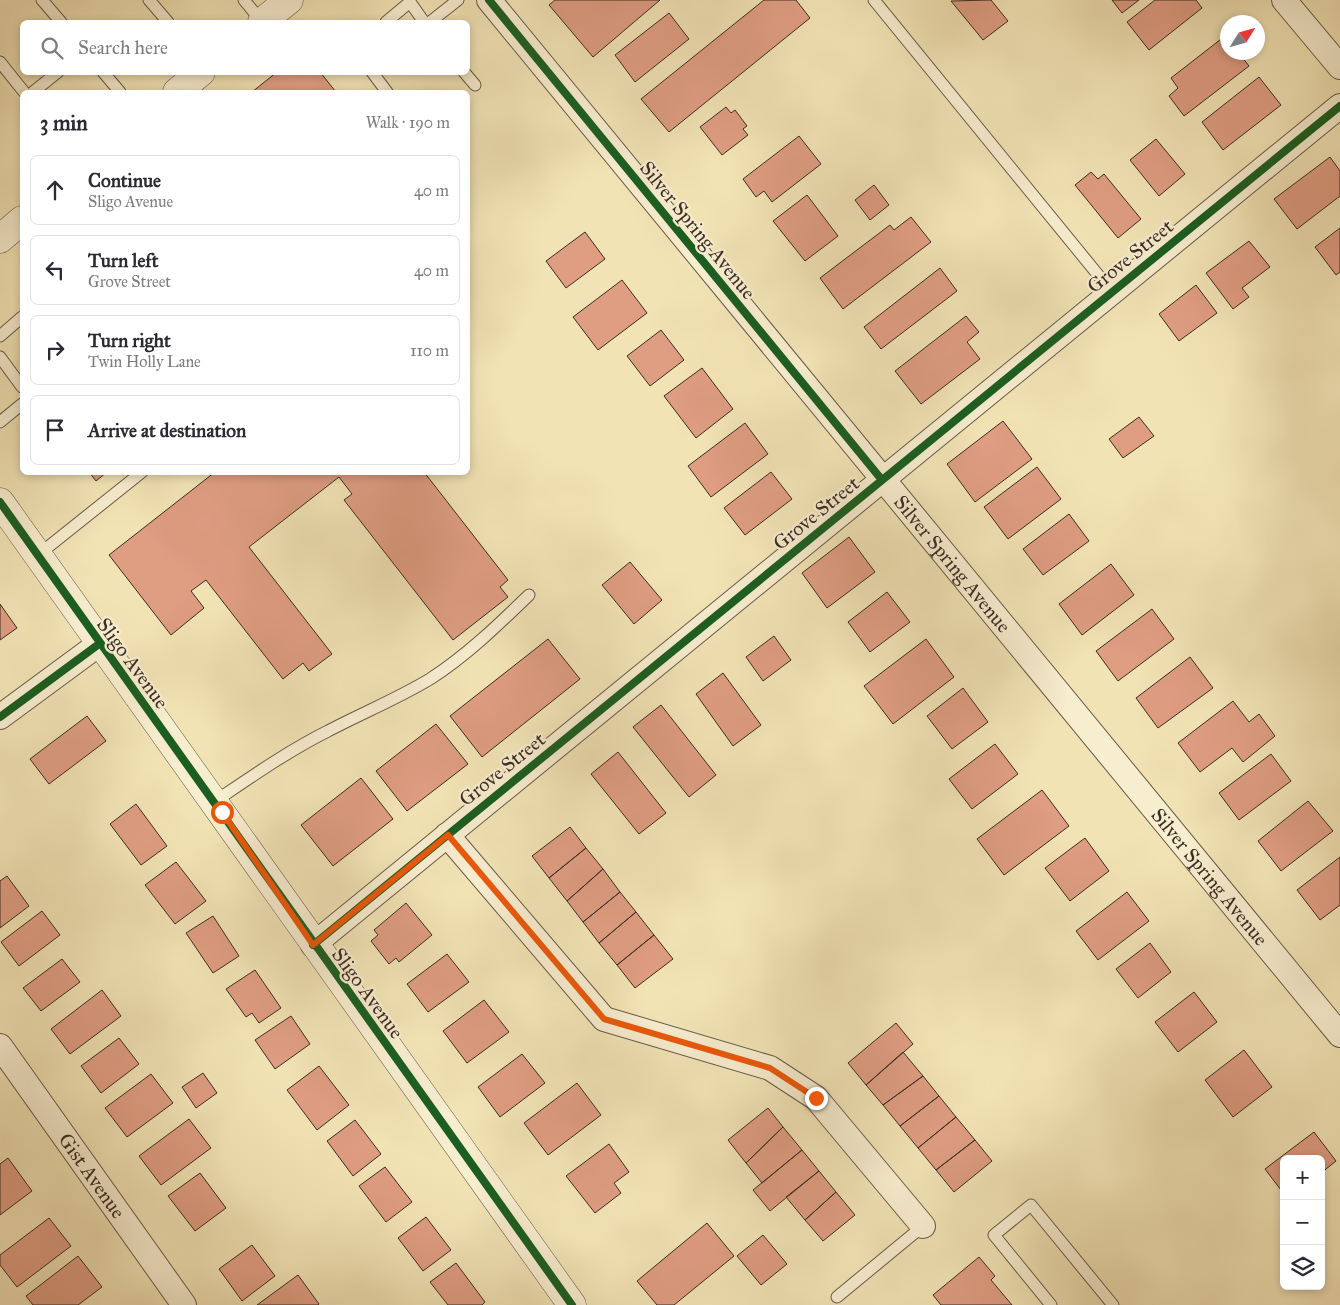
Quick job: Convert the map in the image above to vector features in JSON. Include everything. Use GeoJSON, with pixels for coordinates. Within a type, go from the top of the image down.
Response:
{"type":"FeatureCollection","features":[{"type":"Feature","properties":{"kind":"street"},"geometry":{"type":"LineString","coordinates":[[264,20],[289,0]]}},
{"type":"Feature","properties":{"kind":"street","name":"Silver Spring Avenue"},"geometry":{"type":"LineString","coordinates":[[490,0],[882,480],[1340,1035]]}},
{"type":"Feature","properties":{"kind":"street"},"geometry":{"type":"LineString","coordinates":[[1284,0],[1340,67]]}},
{"type":"Feature","properties":{"kind":"street"},"geometry":{"type":"LineString","coordinates":[[179,90],[197,75]]}},
{"type":"Feature","properties":{"kind":"street","name":"Grove Street"},"geometry":{"type":"LineString","coordinates":[[313,945],[1340,106]]}},
{"type":"Feature","properties":{"kind":"street"},"geometry":{"type":"LineString","coordinates":[[0,239],[20,222]]}},
{"type":"Feature","properties":{"kind":"street","name":"Sligo Avenue"},"geometry":{"type":"LineString","coordinates":[[0,502],[99,644],[214,802],[313,945],[572,1305]]}},
{"type":"Feature","properties":{"kind":"street"},"geometry":{"type":"LineString","coordinates":[[0,717],[99,644]]}},
{"type":"Feature","properties":{"kind":"street"},"geometry":{"type":"LineString","coordinates":[[448,835],[604,1019],[770,1068],[816,1098],[923,1226]]}},
{"type":"Feature","properties":{"kind":"street","name":"Gist Avenue"},"geometry":{"type":"LineString","coordinates":[[0,1046],[184,1305]]}},
{"type":"Feature","properties":{"kind":"lane"},"geometry":{"type":"LineString","coordinates":[[42,0],[59,20]]}},
{"type":"Feature","properties":{"kind":"lane"},"geometry":{"type":"LineString","coordinates":[[149,0],[166,20]]}},
{"type":"Feature","properties":{"kind":"lane"},"geometry":{"type":"LineString","coordinates":[[244,0],[260,20]]}},
{"type":"Feature","properties":{"kind":"lane"},"geometry":{"type":"LineString","coordinates":[[433,20],[458,0]]}},
{"type":"Feature","properties":{"kind":"lane"},"geometry":{"type":"LineString","coordinates":[[388,20],[410,2],[423,20]]}},
{"type":"Feature","properties":{"kind":"lane"},"geometry":{"type":"LineString","coordinates":[[881,2],[1112,292]]}},
{"type":"Feature","properties":{"kind":"lane"},"geometry":{"type":"LineString","coordinates":[[0,62],[22,90]]}},
{"type":"Feature","properties":{"kind":"lane"},"geometry":{"type":"LineString","coordinates":[[36,90],[54,75]]}},
{"type":"Feature","properties":{"kind":"lane"},"geometry":{"type":"LineString","coordinates":[[106,75],[118,90]]}},
{"type":"Feature","properties":{"kind":"lane"},"geometry":{"type":"LineString","coordinates":[[374,75],[386,90]]}},
{"type":"Feature","properties":{"kind":"lane"},"geometry":{"type":"LineString","coordinates":[[467,75],[475,85]]}},
{"type":"Feature","properties":{"kind":"lane"},"geometry":{"type":"LineString","coordinates":[[0,336],[20,319]]}},
{"type":"Feature","properties":{"kind":"lane"},"geometry":{"type":"LineString","coordinates":[[0,357],[20,384]]}},
{"type":"Feature","properties":{"kind":"lane"},"geometry":{"type":"LineString","coordinates":[[0,422],[20,406]]}},
{"type":"Feature","properties":{"kind":"lane"},"geometry":{"type":"LineString","coordinates":[[38,555],[138,475]]}},
{"type":"Feature","properties":{"kind":"lane"},"geometry":{"type":"LineString","coordinates":[[214,802],[312,740],[379,708],[431,678],[495,628],[529,596]]}},
{"type":"Feature","properties":{"kind":"lane"},"geometry":{"type":"LineString","coordinates":[[1051,1305],[994,1235],[1031,1205],[1113,1305]]}},
{"type":"Feature","properties":{"kind":"lane"},"geometry":{"type":"LineString","coordinates":[[837,1297],[923,1226]]}},
{"type":"Feature","properties":{"kind":"building"},"geometry":{"type":"Polygon","coordinates":[[[555,0],[660,0],[593,57],[549,5],[555,0]]]}},
{"type":"Feature","properties":{"kind":"building"},"geometry":{"type":"Polygon","coordinates":[[[764,0],[796,0],[810,18],[669,132],[641,99],[764,0]]]}},
{"type":"Feature","properties":{"kind":"building"},"geometry":{"type":"Polygon","coordinates":[[[991,0],[1008,21],[983,40],[951,1],[991,0]]]}},
{"type":"Feature","properties":{"kind":"building"},"geometry":{"type":"Polygon","coordinates":[[[1112,0],[1139,0],[1122,13],[1112,0]]]}},
{"type":"Feature","properties":{"kind":"building"},"geometry":{"type":"Polygon","coordinates":[[[1155,0],[1196,0],[1202,8],[1149,50],[1127,22],[1155,0]]]}},
{"type":"Feature","properties":{"kind":"building"},"geometry":{"type":"Polygon","coordinates":[[[669,13],[689,39],[635,82],[615,55],[669,13]]]}},
{"type":"Feature","properties":{"kind":"building"},"geometry":{"type":"Polygon","coordinates":[[[1220,40],[1220,60],[1244,60],[1249,66],[1184,116],[1169,96],[1178,88],[1171,78],[1220,40]]]}},
{"type":"Feature","properties":{"kind":"building"},"geometry":{"type":"Polygon","coordinates":[[[273,75],[322,75],[334,90],[254,90],[273,75]]]}},
{"type":"Feature","properties":{"kind":"building"},"geometry":{"type":"Polygon","coordinates":[[[1259,77],[1281,105],[1223,150],[1202,122],[1259,77]]]}},
{"type":"Feature","properties":{"kind":"building"},"geometry":{"type":"Polygon","coordinates":[[[726,107],[731,113],[735,110],[747,126],[743,129],[748,135],[722,155],[700,127],[726,107]]]}},
{"type":"Feature","properties":{"kind":"building"},"geometry":{"type":"Polygon","coordinates":[[[799,136],[821,164],[772,202],[764,191],[756,197],[743,179],[799,136]]]}},
{"type":"Feature","properties":{"kind":"building"},"geometry":{"type":"Polygon","coordinates":[[[1156,139],[1185,174],[1159,196],[1130,160],[1156,139]]]}},
{"type":"Feature","properties":{"kind":"building"},"geometry":{"type":"Polygon","coordinates":[[[1330,157],[1340,171],[1340,196],[1297,229],[1274,199],[1330,157]]]}},
{"type":"Feature","properties":{"kind":"building"},"geometry":{"type":"Polygon","coordinates":[[[1091,172],[1098,179],[1104,174],[1141,219],[1118,238],[1075,185],[1091,172]]]}},
{"type":"Feature","properties":{"kind":"building"},"geometry":{"type":"Polygon","coordinates":[[[874,185],[889,205],[870,220],[855,200],[874,185]]]}},
{"type":"Feature","properties":{"kind":"building"},"geometry":{"type":"Polygon","coordinates":[[[807,195],[838,236],[805,261],[773,221],[807,195]]]}},
{"type":"Feature","properties":{"kind":"building"},"geometry":{"type":"Polygon","coordinates":[[[911,217],[931,242],[843,309],[820,278],[890,225],[894,230],[911,217]]]}},
{"type":"Feature","properties":{"kind":"building"},"geometry":{"type":"Polygon","coordinates":[[[1340,228],[1340,272],[1336,275],[1315,247],[1340,228]]]}},
{"type":"Feature","properties":{"kind":"building"},"geometry":{"type":"Polygon","coordinates":[[[585,232],[605,259],[566,288],[546,261],[585,232]]]}},
{"type":"Feature","properties":{"kind":"building"},"geometry":{"type":"Polygon","coordinates":[[[1249,241],[1270,267],[1242,288],[1249,297],[1233,309],[1206,273],[1249,241]]]}},
{"type":"Feature","properties":{"kind":"building"},"geometry":{"type":"Polygon","coordinates":[[[940,268],[957,291],[881,349],[864,327],[940,268]]]}},
{"type":"Feature","properties":{"kind":"building"},"geometry":{"type":"Polygon","coordinates":[[[622,280],[647,313],[598,350],[573,317],[622,280]]]}},
{"type":"Feature","properties":{"kind":"building"},"geometry":{"type":"Polygon","coordinates":[[[1196,285],[1217,313],[1179,341],[1159,314],[1196,285]]]}},
{"type":"Feature","properties":{"kind":"building"},"geometry":{"type":"Polygon","coordinates":[[[966,316],[979,332],[967,342],[980,359],[921,404],[895,371],[966,316]]]}},
{"type":"Feature","properties":{"kind":"building"},"geometry":{"type":"Polygon","coordinates":[[[661,330],[684,360],[650,386],[627,356],[661,330]]]}},
{"type":"Feature","properties":{"kind":"building"},"geometry":{"type":"Polygon","coordinates":[[[702,368],[733,409],[696,438],[664,396],[702,368]]]}},
{"type":"Feature","properties":{"kind":"building"},"geometry":{"type":"Polygon","coordinates":[[[1139,417],[1154,436],[1123,458],[1109,439],[1139,417]]]}},
{"type":"Feature","properties":{"kind":"building"},"geometry":{"type":"Polygon","coordinates":[[[1003,421],[1032,459],[975,502],[947,464],[1003,421]]]}},
{"type":"Feature","properties":{"kind":"building"},"geometry":{"type":"Polygon","coordinates":[[[745,423],[768,454],[711,497],[688,466],[745,423]]]}},
{"type":"Feature","properties":{"kind":"building"},"geometry":{"type":"Polygon","coordinates":[[[1037,467],[1061,499],[1008,539],[984,507],[1037,467]]]}},
{"type":"Feature","properties":{"kind":"building"},"geometry":{"type":"Polygon","coordinates":[[[771,472],[792,499],[745,535],[724,508],[771,472]]]}},
{"type":"Feature","properties":{"kind":"building"},"geometry":{"type":"Polygon","coordinates":[[[91,475],[103,475],[96,481],[91,475]]]}},
{"type":"Feature","properties":{"kind":"building"},"geometry":{"type":"Polygon","coordinates":[[[211,475],[426,475],[508,580],[500,587],[508,597],[453,640],[344,500],[352,494],[339,477],[249,547],[332,654],[309,671],[303,663],[283,679],[206,580],[191,591],[204,608],[171,635],[109,555],[211,475]]]}},
{"type":"Feature","properties":{"kind":"building"},"geometry":{"type":"Polygon","coordinates":[[[1069,514],[1089,541],[1043,575],[1023,549],[1069,514]]]}},
{"type":"Feature","properties":{"kind":"building"},"geometry":{"type":"Polygon","coordinates":[[[849,537],[875,572],[827,608],[802,573],[849,537]]]}},
{"type":"Feature","properties":{"kind":"building"},"geometry":{"type":"Polygon","coordinates":[[[630,562],[662,600],[634,624],[602,585],[630,562]]]}},
{"type":"Feature","properties":{"kind":"building"},"geometry":{"type":"Polygon","coordinates":[[[1111,564],[1134,595],[1082,635],[1059,604],[1111,564]]]}},
{"type":"Feature","properties":{"kind":"building"},"geometry":{"type":"Polygon","coordinates":[[[887,592],[910,622],[870,652],[848,622],[887,592]]]}},
{"type":"Feature","properties":{"kind":"building"},"geometry":{"type":"Polygon","coordinates":[[[0,604],[17,628],[0,640],[0,604]]]}},
{"type":"Feature","properties":{"kind":"building"},"geometry":{"type":"Polygon","coordinates":[[[1152,609],[1174,639],[1118,681],[1096,651],[1152,609]]]}},
{"type":"Feature","properties":{"kind":"building"},"geometry":{"type":"Polygon","coordinates":[[[774,636],[791,660],[763,681],[746,657],[774,636]]]}},
{"type":"Feature","properties":{"kind":"building"},"geometry":{"type":"Polygon","coordinates":[[[548,639],[580,679],[482,757],[450,716],[548,639]]]}},
{"type":"Feature","properties":{"kind":"building"},"geometry":{"type":"Polygon","coordinates":[[[926,639],[954,677],[893,724],[864,686],[926,639]]]}},
{"type":"Feature","properties":{"kind":"building"},"geometry":{"type":"Polygon","coordinates":[[[1190,657],[1213,688],[1158,728],[1136,698],[1190,657]]]}},
{"type":"Feature","properties":{"kind":"building"},"geometry":{"type":"Polygon","coordinates":[[[723,673],[761,725],[733,746],[696,694],[723,673]]]}},
{"type":"Feature","properties":{"kind":"building"},"geometry":{"type":"Polygon","coordinates":[[[963,688],[988,722],[952,749],[927,716],[963,688]]]}},
{"type":"Feature","properties":{"kind":"building"},"geometry":{"type":"Polygon","coordinates":[[[1233,701],[1249,722],[1259,714],[1275,736],[1243,762],[1232,748],[1200,772],[1178,743],[1233,701]]]}},
{"type":"Feature","properties":{"kind":"building"},"geometry":{"type":"Polygon","coordinates":[[[661,705],[716,775],[689,797],[633,727],[661,705]]]}},
{"type":"Feature","properties":{"kind":"building"},"geometry":{"type":"Polygon","coordinates":[[[87,716],[106,741],[49,784],[30,759],[87,716]]]}},
{"type":"Feature","properties":{"kind":"building"},"geometry":{"type":"Polygon","coordinates":[[[436,724],[468,764],[407,811],[376,771],[436,724]]]}},
{"type":"Feature","properties":{"kind":"building"},"geometry":{"type":"Polygon","coordinates":[[[995,744],[1018,774],[972,809],[949,779],[995,744]]]}},
{"type":"Feature","properties":{"kind":"building"},"geometry":{"type":"Polygon","coordinates":[[[618,752],[666,813],[639,834],[591,774],[618,752]]]}},
{"type":"Feature","properties":{"kind":"building"},"geometry":{"type":"Polygon","coordinates":[[[1271,754],[1291,781],[1239,820],[1219,793],[1271,754]]]}},
{"type":"Feature","properties":{"kind":"building"},"geometry":{"type":"Polygon","coordinates":[[[361,778],[393,819],[333,866],[301,825],[361,778]]]}},
{"type":"Feature","properties":{"kind":"building"},"geometry":{"type":"Polygon","coordinates":[[[1042,790],[1069,826],[1004,875],[977,839],[1042,790]]]}},
{"type":"Feature","properties":{"kind":"building"},"geometry":{"type":"Polygon","coordinates":[[[1308,801],[1333,831],[1281,871],[1258,841],[1308,801]]]}},
{"type":"Feature","properties":{"kind":"building"},"geometry":{"type":"Polygon","coordinates":[[[136,804],[167,846],[141,865],[110,824],[136,804]]]}},
{"type":"Feature","properties":{"kind":"building"},"geometry":{"type":"Polygon","coordinates":[[[570,827],[586,848],[549,878],[532,856],[570,827]]]}},
{"type":"Feature","properties":{"kind":"building"},"geometry":{"type":"Polygon","coordinates":[[[1085,838],[1109,871],[1070,901],[1045,868],[1085,838]]]}},
{"type":"Feature","properties":{"kind":"building"},"geometry":{"type":"Polygon","coordinates":[[[586,848],[603,869],[567,901],[549,878],[586,848]]]}},
{"type":"Feature","properties":{"kind":"building"},"geometry":{"type":"Polygon","coordinates":[[[1340,857],[1340,905],[1320,920],[1297,890],[1340,857]]]}},
{"type":"Feature","properties":{"kind":"building"},"geometry":{"type":"Polygon","coordinates":[[[176,862],[206,901],[175,924],[145,885],[176,862]]]}},
{"type":"Feature","properties":{"kind":"building"},"geometry":{"type":"Polygon","coordinates":[[[603,869],[620,892],[583,922],[567,901],[603,869]]]}},
{"type":"Feature","properties":{"kind":"building"},"geometry":{"type":"Polygon","coordinates":[[[7,876],[29,906],[0,928],[0,881],[7,876]]]}},
{"type":"Feature","properties":{"kind":"building"},"geometry":{"type":"Polygon","coordinates":[[[620,892],[636,912],[599,943],[583,922],[620,892]]]}},
{"type":"Feature","properties":{"kind":"building"},"geometry":{"type":"Polygon","coordinates":[[[1127,892],[1149,921],[1098,960],[1076,931],[1127,892]]]}},
{"type":"Feature","properties":{"kind":"building"},"geometry":{"type":"Polygon","coordinates":[[[406,903],[432,935],[399,962],[396,958],[389,964],[371,941],[378,935],[374,930],[406,903]]]}},
{"type":"Feature","properties":{"kind":"building"},"geometry":{"type":"Polygon","coordinates":[[[42,911],[60,935],[19,966],[1,942],[42,911]]]}},
{"type":"Feature","properties":{"kind":"building"},"geometry":{"type":"Polygon","coordinates":[[[636,912],[654,935],[617,965],[599,943],[636,912]]]}},
{"type":"Feature","properties":{"kind":"building"},"geometry":{"type":"Polygon","coordinates":[[[213,916],[239,956],[213,973],[186,933],[213,916]]]}},
{"type":"Feature","properties":{"kind":"building"},"geometry":{"type":"Polygon","coordinates":[[[654,935],[673,959],[635,988],[617,965],[654,935]]]}},
{"type":"Feature","properties":{"kind":"building"},"geometry":{"type":"Polygon","coordinates":[[[1150,943],[1171,972],[1138,998],[1116,969],[1150,943]]]}},
{"type":"Feature","properties":{"kind":"building"},"geometry":{"type":"Polygon","coordinates":[[[447,954],[469,982],[428,1012],[407,984],[447,954]]]}},
{"type":"Feature","properties":{"kind":"building"},"geometry":{"type":"Polygon","coordinates":[[[62,959],[80,982],[41,1011],[23,988],[62,959]]]}},
{"type":"Feature","properties":{"kind":"building"},"geometry":{"type":"Polygon","coordinates":[[[255,970],[281,1008],[259,1023],[252,1013],[246,1017],[226,989],[255,970]]]}},
{"type":"Feature","properties":{"kind":"building"},"geometry":{"type":"Polygon","coordinates":[[[102,990],[121,1016],[70,1054],[51,1029],[102,990]]]}},
{"type":"Feature","properties":{"kind":"building"},"geometry":{"type":"Polygon","coordinates":[[[1194,992],[1217,1022],[1178,1052],[1155,1022],[1194,992]]]}},
{"type":"Feature","properties":{"kind":"building"},"geometry":{"type":"Polygon","coordinates":[[[484,1000],[509,1032],[467,1063],[443,1031],[484,1000]]]}},
{"type":"Feature","properties":{"kind":"building"},"geometry":{"type":"Polygon","coordinates":[[[291,1016],[310,1044],[275,1069],[255,1040],[291,1016]]]}},
{"type":"Feature","properties":{"kind":"building"},"geometry":{"type":"Polygon","coordinates":[[[896,1023],[913,1044],[866,1085],[848,1063],[896,1023]]]}},
{"type":"Feature","properties":{"kind":"building"},"geometry":{"type":"Polygon","coordinates":[[[119,1038],[139,1064],[101,1093],[81,1066],[119,1038]]]}},
{"type":"Feature","properties":{"kind":"building"},"geometry":{"type":"Polygon","coordinates":[[[1244,1050],[1272,1087],[1233,1117],[1205,1080],[1244,1050]]]}},
{"type":"Feature","properties":{"kind":"building"},"geometry":{"type":"Polygon","coordinates":[[[903,1052],[923,1076],[883,1105],[866,1085],[903,1052]]]}},
{"type":"Feature","properties":{"kind":"building"},"geometry":{"type":"Polygon","coordinates":[[[522,1054],[545,1083],[500,1117],[478,1087],[522,1054]]]}},
{"type":"Feature","properties":{"kind":"building"},"geometry":{"type":"Polygon","coordinates":[[[319,1066],[349,1105],[317,1130],[287,1090],[319,1066]]]}},
{"type":"Feature","properties":{"kind":"building"},"geometry":{"type":"Polygon","coordinates":[[[203,1073],[217,1093],[196,1108],[182,1087],[203,1073]]]}},
{"type":"Feature","properties":{"kind":"building"},"geometry":{"type":"Polygon","coordinates":[[[151,1074],[173,1103],[127,1137],[105,1108],[151,1074]]]}},
{"type":"Feature","properties":{"kind":"building"},"geometry":{"type":"Polygon","coordinates":[[[923,1076],[939,1096],[900,1126],[883,1105],[923,1076]]]}},
{"type":"Feature","properties":{"kind":"building"},"geometry":{"type":"Polygon","coordinates":[[[577,1083],[601,1115],[548,1155],[524,1123],[577,1083]]]}},
{"type":"Feature","properties":{"kind":"building"},"geometry":{"type":"Polygon","coordinates":[[[939,1096],[956,1117],[918,1148],[900,1126],[939,1096]]]}},
{"type":"Feature","properties":{"kind":"building"},"geometry":{"type":"Polygon","coordinates":[[[768,1108],[783,1127],[746,1163],[728,1140],[768,1108]]]}},
{"type":"Feature","properties":{"kind":"building"},"geometry":{"type":"Polygon","coordinates":[[[956,1117],[975,1140],[936,1170],[918,1148],[956,1117]]]}},
{"type":"Feature","properties":{"kind":"building"},"geometry":{"type":"Polygon","coordinates":[[[189,1119],[211,1148],[161,1185],[139,1156],[189,1119]]]}},
{"type":"Feature","properties":{"kind":"building"},"geometry":{"type":"Polygon","coordinates":[[[355,1120],[381,1154],[353,1176],[327,1141],[355,1120]]]}},
{"type":"Feature","properties":{"kind":"building"},"geometry":{"type":"Polygon","coordinates":[[[783,1127],[802,1150],[762,1183],[746,1163],[783,1127]]]}},
{"type":"Feature","properties":{"kind":"building"},"geometry":{"type":"Polygon","coordinates":[[[1314,1132],[1336,1161],[1325,1170],[1325,1155],[1284,1155],[1314,1132]]]}},
{"type":"Feature","properties":{"kind":"building"},"geometry":{"type":"Polygon","coordinates":[[[975,1140],[992,1161],[954,1192],[936,1170],[975,1140]]]}},
{"type":"Feature","properties":{"kind":"building"},"geometry":{"type":"Polygon","coordinates":[[[609,1144],[629,1172],[614,1183],[621,1193],[595,1213],[566,1176],[609,1144]]]}},
{"type":"Feature","properties":{"kind":"building"},"geometry":{"type":"Polygon","coordinates":[[[802,1150],[819,1171],[770,1211],[753,1190],[802,1150]]]}},
{"type":"Feature","properties":{"kind":"building"},"geometry":{"type":"Polygon","coordinates":[[[8,1158],[32,1191],[0,1215],[0,1164],[8,1158]]]}},
{"type":"Feature","properties":{"kind":"building"},"geometry":{"type":"Polygon","coordinates":[[[1280,1158],[1280,1189],[1265,1169],[1280,1158]]]}},
{"type":"Feature","properties":{"kind":"building"},"geometry":{"type":"Polygon","coordinates":[[[385,1167],[412,1202],[386,1222],[359,1186],[385,1167]]]}},
{"type":"Feature","properties":{"kind":"building"},"geometry":{"type":"Polygon","coordinates":[[[819,1171],[836,1192],[805,1220],[786,1197],[819,1171]]]}},
{"type":"Feature","properties":{"kind":"building"},"geometry":{"type":"Polygon","coordinates":[[[200,1173],[226,1208],[195,1231],[168,1196],[200,1173]]]}},
{"type":"Feature","properties":{"kind":"building"},"geometry":{"type":"Polygon","coordinates":[[[836,1192],[855,1215],[823,1241],[805,1220],[836,1192]]]}},
{"type":"Feature","properties":{"kind":"building"},"geometry":{"type":"Polygon","coordinates":[[[426,1217],[451,1250],[423,1271],[398,1238],[426,1217]]]}},
{"type":"Feature","properties":{"kind":"building"},"geometry":{"type":"Polygon","coordinates":[[[49,1218],[71,1246],[17,1287],[0,1265],[0,1255],[49,1218]]]}},
{"type":"Feature","properties":{"kind":"building"},"geometry":{"type":"Polygon","coordinates":[[[707,1223],[734,1256],[674,1305],[657,1305],[637,1281],[707,1223]]]}},
{"type":"Feature","properties":{"kind":"building"},"geometry":{"type":"Polygon","coordinates":[[[763,1235],[787,1264],[761,1285],[737,1256],[763,1235]]]}},
{"type":"Feature","properties":{"kind":"building"},"geometry":{"type":"Polygon","coordinates":[[[252,1245],[275,1276],[242,1301],[219,1269],[252,1245]]]}},
{"type":"Feature","properties":{"kind":"building"},"geometry":{"type":"Polygon","coordinates":[[[78,1256],[102,1287],[78,1305],[33,1305],[26,1296],[78,1256]]]}},
{"type":"Feature","properties":{"kind":"building"},"geometry":{"type":"Polygon","coordinates":[[[979,1257],[995,1276],[991,1280],[1012,1305],[941,1305],[933,1295],[979,1257]]]}},
{"type":"Feature","properties":{"kind":"building"},"geometry":{"type":"Polygon","coordinates":[[[456,1263],[485,1302],[482,1305],[448,1305],[430,1282],[456,1263]]]}},
{"type":"Feature","properties":{"kind":"building"},"geometry":{"type":"Polygon","coordinates":[[[298,1275],[318,1305],[257,1305],[298,1275]]]}},
{"type":"Feature","properties":{"kind":"cycle path"},"geometry":{"type":"LineString","coordinates":[[489,0],[882,480]]}},
{"type":"Feature","properties":{"kind":"cycle path"},"geometry":{"type":"LineString","coordinates":[[313,945],[1340,106]]}},
{"type":"Feature","properties":{"kind":"cycle path"},"geometry":{"type":"LineString","coordinates":[[0,502],[572,1305]]}},
{"type":"Feature","properties":{"kind":"cycle path"},"geometry":{"type":"LineString","coordinates":[[0,717],[99,644]]}},
{"type":"Feature","properties":{"kind":"route"},"geometry":{"type":"LineString","coordinates":[[222,812],[313,945],[448,835],[604,1019],[770,1068],[816,1098]]}}]}
